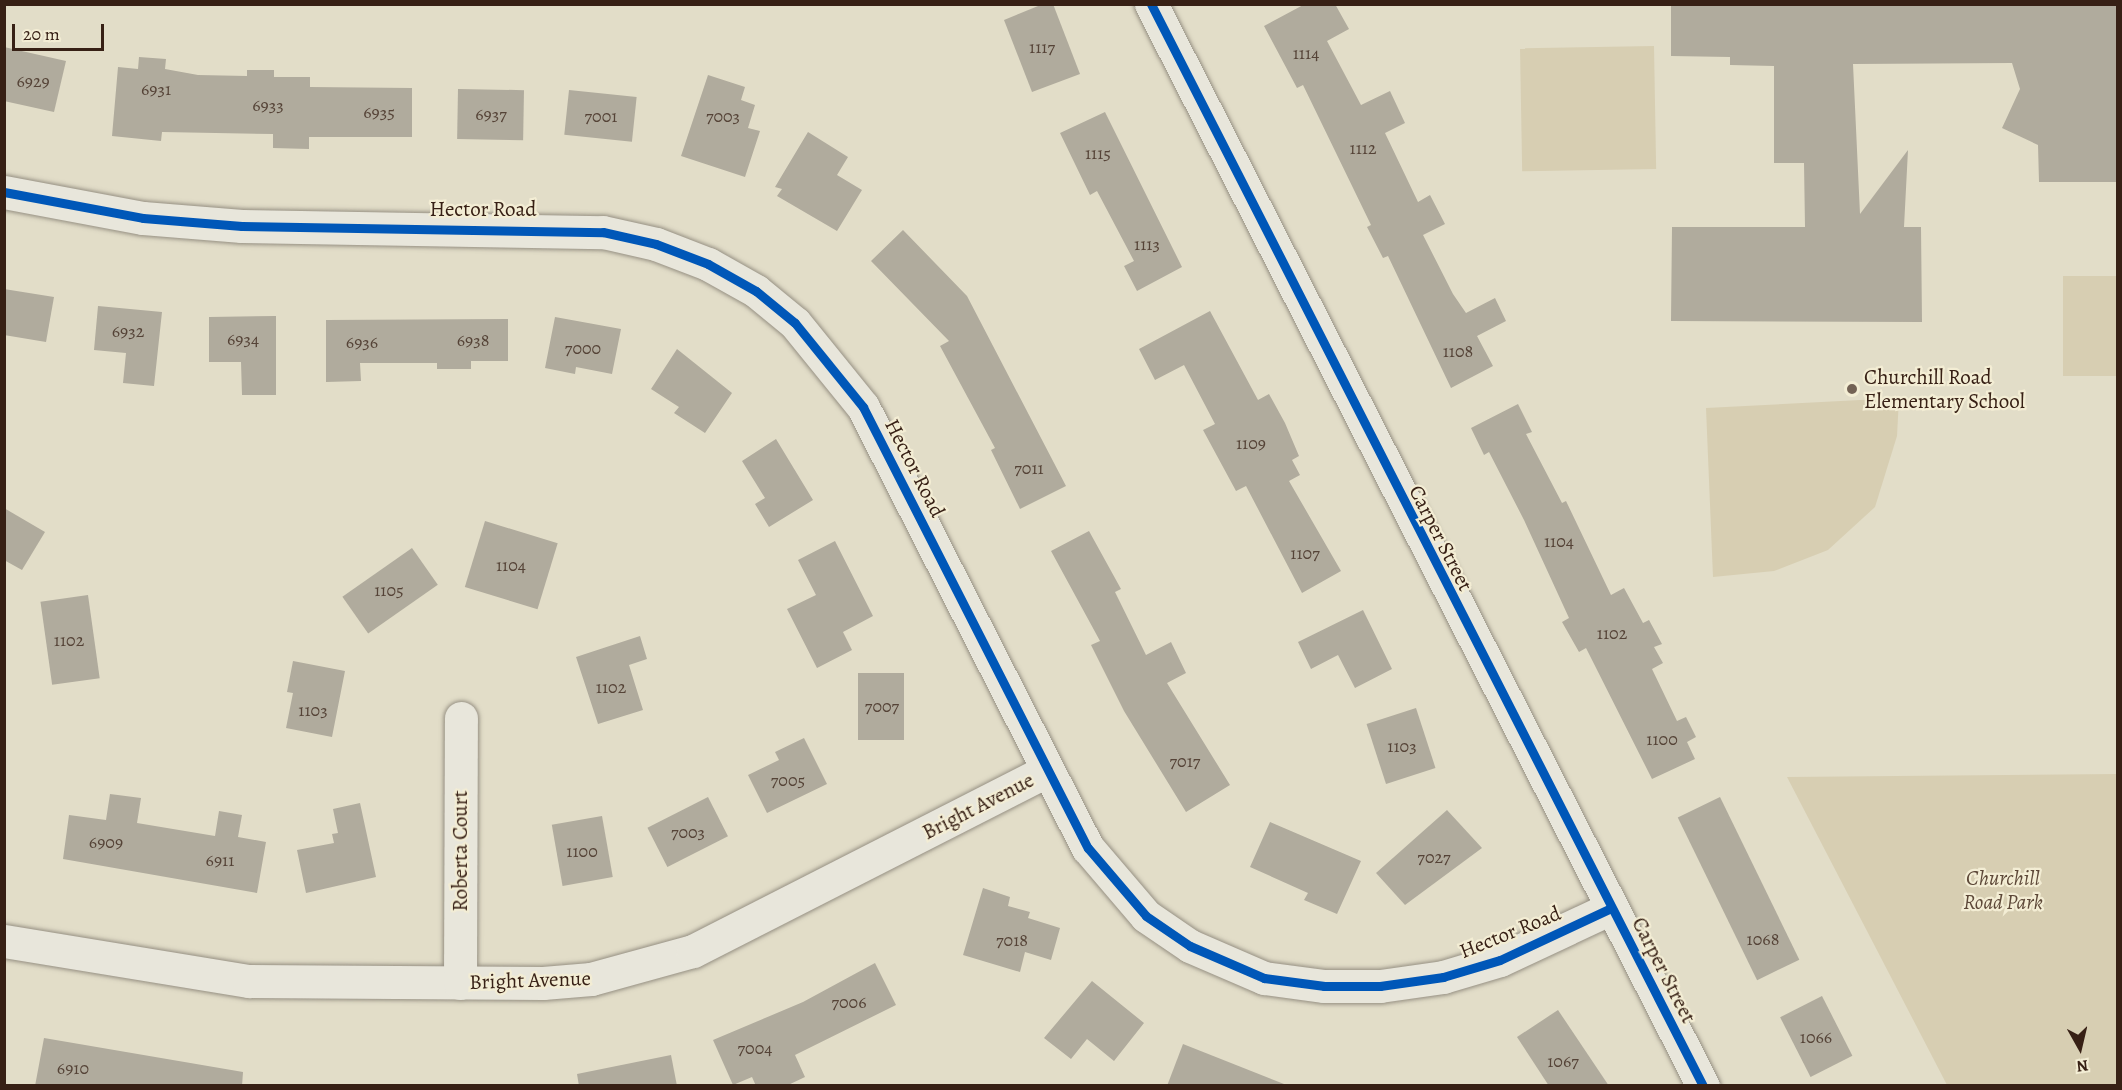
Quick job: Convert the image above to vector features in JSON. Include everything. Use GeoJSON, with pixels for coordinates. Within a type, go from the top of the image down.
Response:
{"type":"FeatureCollection","features":[{"type":"Feature","properties":{"kind":"street","name":"Carper Street"},"geometry":{"type":"LineString","coordinates":[[1151,4],[1158,27],[1703,1086]]}},
{"type":"Feature","properties":{"kind":"street","name":"Hector Road"},"geometry":{"type":"LineString","coordinates":[[4,192],[143,218],[242,226],[603,232],[656,244],[708,264],[756,291],[795,323],[829,359],[863,407],[1088,848],[1146,916],[1190,946],[1264,978],[1324,986],[1380,986],[1443,977],[1500,960],[1611,908]]}},
{"type":"Feature","properties":{"kind":"street","name":"Roberta Court"},"geometry":{"type":"LineString","coordinates":[[460,983],[461,718]]}},
{"type":"Feature","properties":{"kind":"street","name":"Bright Avenue"},"geometry":{"type":"LineString","coordinates":[[4,941],[249,981],[460,983],[591,979],[693,951],[1048,770]]}},
{"type":"Feature","properties":{"kind":"green space"},"geometry":{"type":"Polygon","coordinates":[[[1654,46],[1656,169],[1522,171],[1520,48],[1654,46]]]}},
{"type":"Feature","properties":{"kind":"green space"},"geometry":{"type":"Polygon","coordinates":[[[2063,276],[2117,276],[2117,376],[2063,376],[2063,276]]]}},
{"type":"Feature","properties":{"kind":"green space"},"geometry":{"type":"Polygon","coordinates":[[[1899,398],[1897,436],[1875,507],[1828,550],[1774,571],[1713,577],[1706,408],[1899,398]]]}},
{"type":"Feature","properties":{"kind":"green space","name":"Churchill Road Park"},"geometry":{"type":"Polygon","coordinates":[[[2117,774],[2117,1085],[1947,1085],[1787,777],[2117,774]]]}},
{"type":"Feature","properties":{"kind":"building"},"geometry":{"type":"Polygon","coordinates":[[[1043,4],[1053,4],[1080,74],[1032,92],[1004,20],[1043,4]]]}},
{"type":"Feature","properties":{"kind":"building"},"geometry":{"type":"Polygon","coordinates":[[[1305,4],[1335,4],[1349,29],[1327,41],[1361,105],[1390,91],[1405,123],[1385,133],[1418,202],[1430,195],[1445,224],[1423,235],[1453,294],[1466,313],[1495,298],[1506,321],[1477,336],[1493,366],[1451,388],[1388,256],[1383,258],[1367,227],[1371,225],[1303,85],[1297,88],[1264,26],[1305,4]]]}},
{"type":"Feature","properties":{"kind":"building"},"geometry":{"type":"Polygon","coordinates":[[[1671,4],[2118,4],[2118,182],[2039,182],[2038,145],[2002,128],[2020,89],[2012,63],[1853,64],[1860,214],[1908,150],[1904,227],[1921,227],[1922,322],[1671,321],[1672,227],[1805,227],[1804,163],[1774,163],[1774,66],[1730,65],[1730,57],[1671,56],[1671,4]]]}},
{"type":"Feature","properties":{"kind":"building"},"geometry":{"type":"Polygon","coordinates":[[[4,47],[66,61],[54,112],[4,101],[4,47]]]}},
{"type":"Feature","properties":{"kind":"building"},"geometry":{"type":"Polygon","coordinates":[[[139,57],[166,59],[165,69],[198,75],[247,76],[247,70],[274,70],[274,77],[310,77],[310,87],[412,88],[412,137],[309,137],[309,149],[273,148],[273,134],[162,132],[161,141],[112,136],[118,67],[138,69],[139,57]]]}},
{"type":"Feature","properties":{"kind":"building"},"geometry":{"type":"Polygon","coordinates":[[[708,75],[745,87],[741,100],[755,105],[748,128],[760,131],[745,177],[681,156],[708,75]]]}},
{"type":"Feature","properties":{"kind":"building"},"geometry":{"type":"Polygon","coordinates":[[[458,89],[524,90],[523,140],[457,139],[458,89]]]}},
{"type":"Feature","properties":{"kind":"building"},"geometry":{"type":"Polygon","coordinates":[[[569,90],[637,97],[632,142],[564,135],[569,90]]]}},
{"type":"Feature","properties":{"kind":"building"},"geometry":{"type":"Polygon","coordinates":[[[1105,112],[1182,267],[1137,291],[1124,266],[1134,261],[1097,191],[1090,195],[1060,133],[1105,112]]]}},
{"type":"Feature","properties":{"kind":"building"},"geometry":{"type":"Polygon","coordinates":[[[808,132],[848,157],[837,175],[862,190],[837,231],[777,196],[782,189],[775,187],[808,132]]]}},
{"type":"Feature","properties":{"kind":"building"},"geometry":{"type":"Polygon","coordinates":[[[903,230],[967,296],[1066,486],[1020,509],[991,450],[995,448],[940,346],[949,341],[871,261],[903,230]]]}},
{"type":"Feature","properties":{"kind":"building"},"geometry":{"type":"Polygon","coordinates":[[[4,289],[54,297],[46,342],[4,335],[4,289]]]}},
{"type":"Feature","properties":{"kind":"building"},"geometry":{"type":"Polygon","coordinates":[[[98,306],[162,312],[154,386],[123,383],[126,353],[94,350],[98,306]]]}},
{"type":"Feature","properties":{"kind":"building"},"geometry":{"type":"Polygon","coordinates":[[[1210,311],[1258,400],[1269,394],[1285,423],[1299,456],[1292,460],[1300,475],[1289,481],[1341,571],[1302,593],[1246,486],[1236,491],[1203,430],[1215,424],[1184,365],[1155,380],[1139,349],[1210,311]]]}},
{"type":"Feature","properties":{"kind":"building"},"geometry":{"type":"Polygon","coordinates":[[[276,316],[276,395],[242,395],[241,362],[209,362],[209,317],[276,316]]]}},
{"type":"Feature","properties":{"kind":"building"},"geometry":{"type":"Polygon","coordinates":[[[555,317],[621,329],[612,374],[576,367],[575,374],[545,368],[555,317]]]}},
{"type":"Feature","properties":{"kind":"building"},"geometry":{"type":"Polygon","coordinates":[[[508,319],[508,361],[471,361],[471,369],[437,369],[437,363],[360,363],[361,381],[326,382],[326,320],[508,319]]]}},
{"type":"Feature","properties":{"kind":"building"},"geometry":{"type":"Polygon","coordinates":[[[677,349],[732,393],[705,433],[674,413],[679,407],[651,389],[677,349]]]}},
{"type":"Feature","properties":{"kind":"building"},"geometry":{"type":"Polygon","coordinates":[[[1518,404],[1532,432],[1526,434],[1562,503],[1566,501],[1611,595],[1624,588],[1643,623],[1649,620],[1662,644],[1654,647],[1663,663],[1652,669],[1677,721],[1686,717],[1696,737],[1687,742],[1695,759],[1652,779],[1586,648],[1579,652],[1562,622],[1569,618],[1524,520],[1489,452],[1484,455],[1471,428],[1518,404]]]}},
{"type":"Feature","properties":{"kind":"building"},"geometry":{"type":"Polygon","coordinates":[[[776,439],[813,500],[769,527],[755,504],[765,498],[742,461],[776,439]]]}},
{"type":"Feature","properties":{"kind":"building"},"geometry":{"type":"Polygon","coordinates":[[[4,508],[45,532],[22,570],[4,560],[4,508]]]}},
{"type":"Feature","properties":{"kind":"building"},"geometry":{"type":"Polygon","coordinates":[[[485,521],[558,543],[538,609],[465,587],[485,521]]]}},
{"type":"Feature","properties":{"kind":"building"},"geometry":{"type":"Polygon","coordinates":[[[1089,531],[1121,589],[1115,592],[1146,655],[1171,642],[1186,673],[1167,683],[1230,785],[1186,812],[1124,711],[1091,645],[1100,641],[1051,551],[1089,531]]]}},
{"type":"Feature","properties":{"kind":"building"},"geometry":{"type":"Polygon","coordinates":[[[835,541],[873,616],[843,632],[852,650],[817,668],[787,609],[816,595],[798,560],[835,541]]]}},
{"type":"Feature","properties":{"kind":"building"},"geometry":{"type":"Polygon","coordinates":[[[412,548],[438,585],[368,634],[342,597],[412,548]]]}},
{"type":"Feature","properties":{"kind":"building"},"geometry":{"type":"Polygon","coordinates":[[[88,595],[100,678],[52,685],[40,602],[88,595]]]}},
{"type":"Feature","properties":{"kind":"building"},"geometry":{"type":"Polygon","coordinates":[[[1363,610],[1392,669],[1355,688],[1338,655],[1311,669],[1298,642],[1363,610]]]}},
{"type":"Feature","properties":{"kind":"building"},"geometry":{"type":"Polygon","coordinates":[[[640,636],[647,659],[629,665],[643,710],[598,724],[576,657],[640,636]]]}},
{"type":"Feature","properties":{"kind":"building"},"geometry":{"type":"Polygon","coordinates":[[[293,661],[345,671],[332,737],[286,728],[293,693],[287,692],[293,661]]]}},
{"type":"Feature","properties":{"kind":"building"},"geometry":{"type":"Polygon","coordinates":[[[858,673],[904,673],[904,740],[858,740],[858,673]]]}},
{"type":"Feature","properties":{"kind":"building"},"geometry":{"type":"Polygon","coordinates":[[[1416,708],[1435,768],[1386,784],[1367,724],[1416,708]]]}},
{"type":"Feature","properties":{"kind":"building"},"geometry":{"type":"Polygon","coordinates":[[[804,738],[827,784],[767,813],[748,775],[779,760],[775,752],[804,738]]]}},
{"type":"Feature","properties":{"kind":"building"},"geometry":{"type":"Polygon","coordinates":[[[110,794],[141,798],[137,823],[215,836],[219,811],[242,815],[238,837],[266,842],[257,893],[63,859],[69,815],[106,820],[110,794]]]}},
{"type":"Feature","properties":{"kind":"building"},"geometry":{"type":"Polygon","coordinates":[[[708,797],[728,836],[667,867],[647,828],[708,797]]]}},
{"type":"Feature","properties":{"kind":"building"},"geometry":{"type":"Polygon","coordinates":[[[1720,797],[1799,960],[1757,980],[1678,818],[1720,797]]]}},
{"type":"Feature","properties":{"kind":"building"},"geometry":{"type":"Polygon","coordinates":[[[360,803],[376,877],[306,893],[297,850],[334,843],[332,834],[338,833],[333,809],[360,803]]]}},
{"type":"Feature","properties":{"kind":"building"},"geometry":{"type":"Polygon","coordinates":[[[1447,810],[1482,848],[1405,905],[1376,873],[1447,810]]]}},
{"type":"Feature","properties":{"kind":"building"},"geometry":{"type":"Polygon","coordinates":[[[602,816],[613,877],[563,886],[552,825],[602,816]]]}},
{"type":"Feature","properties":{"kind":"building"},"geometry":{"type":"Polygon","coordinates":[[[1270,822],[1361,861],[1337,914],[1304,900],[1308,893],[1250,867],[1270,822]]]}},
{"type":"Feature","properties":{"kind":"building"},"geometry":{"type":"Polygon","coordinates":[[[983,888],[1010,897],[1008,906],[1030,912],[1028,918],[1060,928],[1051,960],[1025,952],[1020,972],[963,955],[983,888]]]}},
{"type":"Feature","properties":{"kind":"building"},"geometry":{"type":"Polygon","coordinates":[[[875,963],[896,1005],[795,1055],[805,1077],[786,1086],[756,1086],[752,1077],[733,1085],[713,1040],[803,1002],[875,963]]]}},
{"type":"Feature","properties":{"kind":"building"},"geometry":{"type":"Polygon","coordinates":[[[1092,981],[1144,1023],[1114,1061],[1087,1039],[1071,1059],[1044,1038],[1092,981]]]}},
{"type":"Feature","properties":{"kind":"building"},"geometry":{"type":"Polygon","coordinates":[[[1822,996],[1852,1056],[1811,1077],[1780,1017],[1822,996]]]}},
{"type":"Feature","properties":{"kind":"building"},"geometry":{"type":"Polygon","coordinates":[[[1558,1010],[1609,1086],[1549,1086],[1517,1037],[1558,1010]]]}},
{"type":"Feature","properties":{"kind":"building"},"geometry":{"type":"Polygon","coordinates":[[[44,1038],[243,1072],[242,1086],[35,1086],[44,1038]]]}},
{"type":"Feature","properties":{"kind":"building"},"geometry":{"type":"Polygon","coordinates":[[[1183,1044],[1284,1084],[1283,1086],[1167,1086],[1183,1044]]]}},
{"type":"Feature","properties":{"kind":"building"},"geometry":{"type":"Polygon","coordinates":[[[671,1055],[677,1086],[579,1086],[577,1074],[671,1055]]]}},
{"type":"Feature","properties":{"kind":"cycle path"},"geometry":{"type":"LineString","coordinates":[[1151,4],[1703,1086]]}},
{"type":"Feature","properties":{"kind":"cycle path"},"geometry":{"type":"LineString","coordinates":[[4,192],[143,218],[242,226],[603,232],[656,244],[708,264],[756,291],[795,323],[863,407],[1088,848],[1146,916],[1190,946],[1264,978],[1324,986],[1380,986],[1443,977],[1500,960],[1611,908]]}},
{"type":"Feature","properties":{"kind":"place","name":"Churchill Road Elementary School"},"geometry":{"type":"Point","coordinates":[1852,389]}}]}
